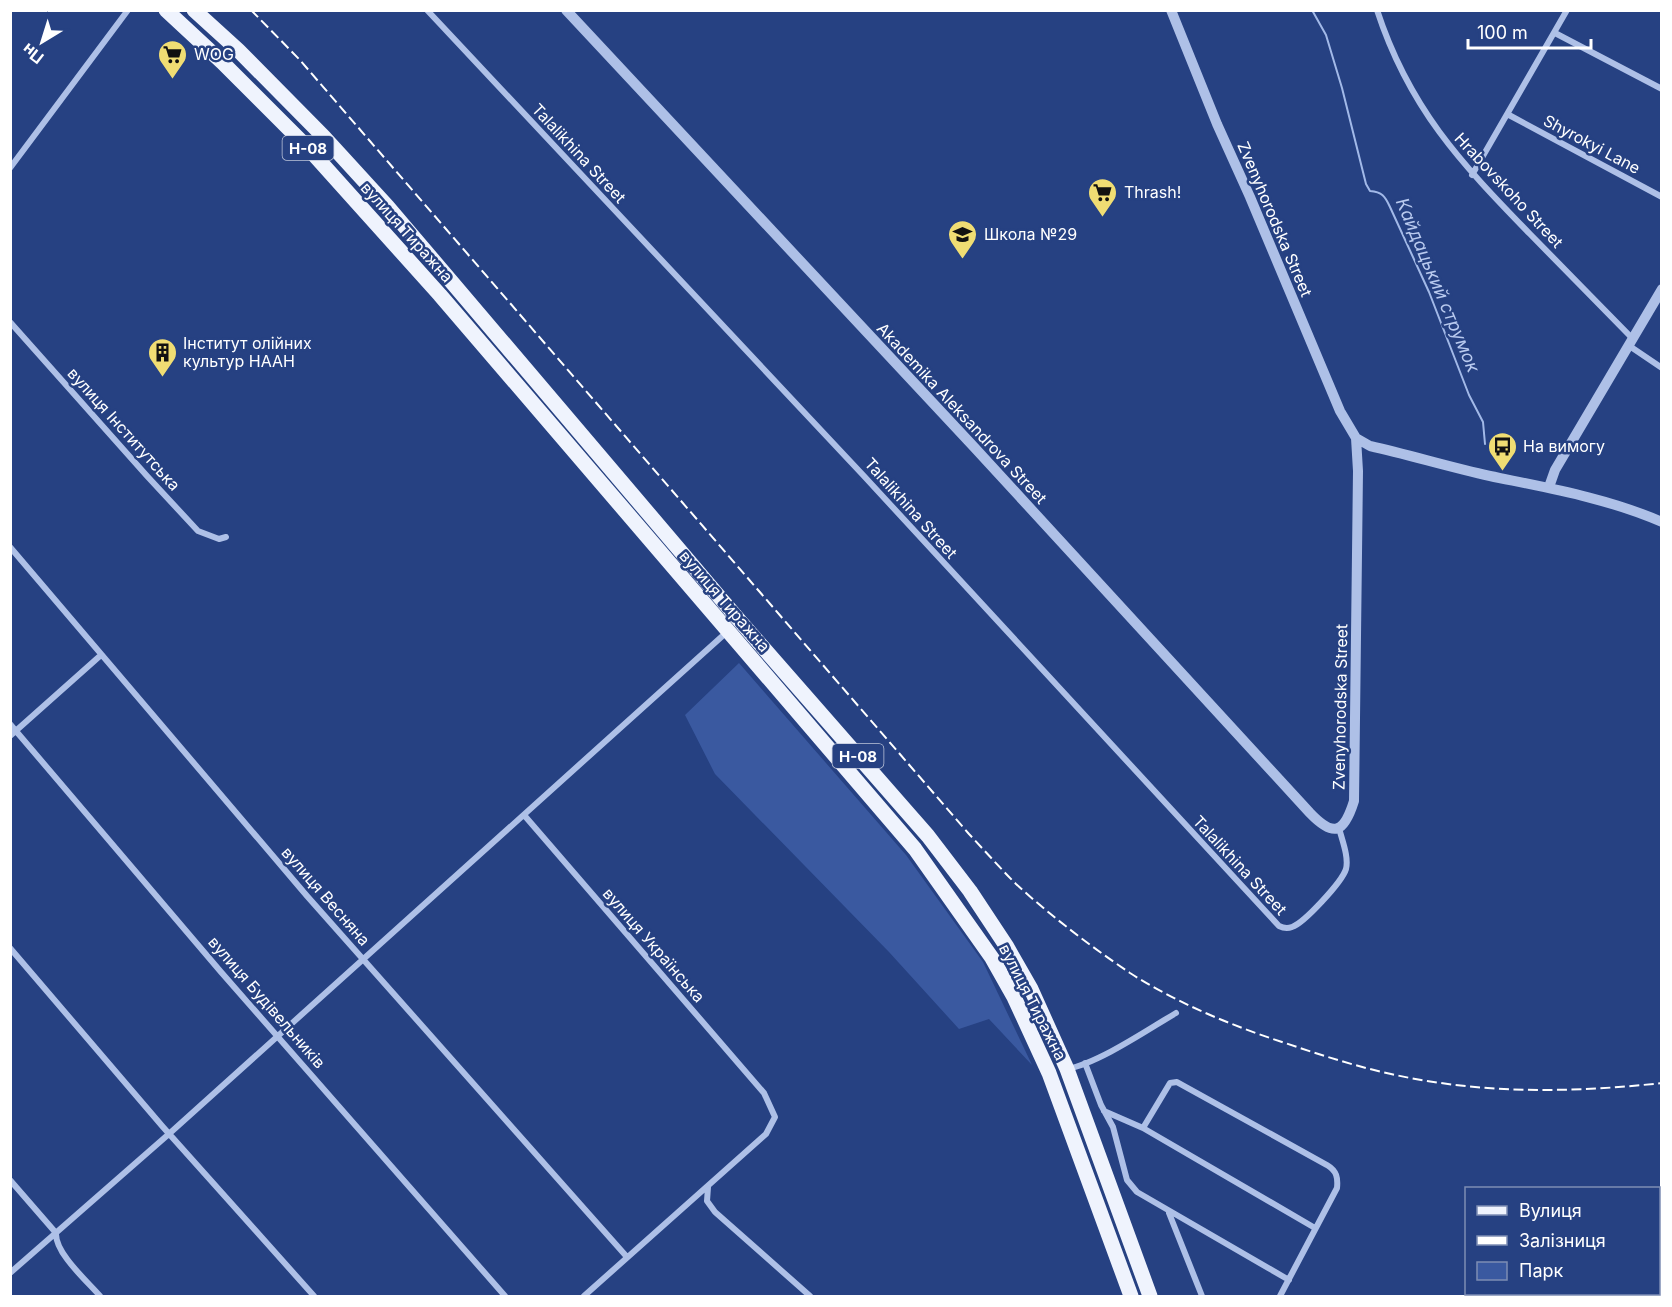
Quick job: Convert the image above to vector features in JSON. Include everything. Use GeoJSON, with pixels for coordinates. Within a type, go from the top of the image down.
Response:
{"type":"FeatureCollection","features":[{"type":"Feature","properties":{"kind":"main road","name":"вулиця Тиражна"},"geometry":{"type":"LineString","coordinates":[[166,10],[222,62],[322,164],[440,294],[922,858],[992,958],[1014,997],[1049,1073],[1131,1296]]}},
{"type":"Feature","properties":{"kind":"main road","name":"вулиця Тиражна"},"geometry":{"type":"LineString","coordinates":[[194,10],[301,113],[388,207],[739,620],[928,837],[970,891],[1007,947],[1031,989],[1067,1069],[1150,1296]]}},
{"type":"Feature","properties":{"kind":"main road"},"geometry":{"type":"LineString","coordinates":[[1049,1073],[1067,1069]]}},
{"type":"Feature","properties":{"kind":"street"},"geometry":{"type":"LineString","coordinates":[[10,168],[128,10]]}},
{"type":"Feature","properties":{"kind":"street","name":"Talalikhina Street"},"geometry":{"type":"LineString","coordinates":[[428,10],[863,475],[1278,927],[1294,927],[1329,895],[1341,879],[1347,862],[1339,828]]}},
{"type":"Feature","properties":{"kind":"street","name":"Akademika Aleksandrova Street"},"geometry":{"type":"LineString","coordinates":[[566,10],[966,439],[1310,813],[1324,826],[1339,828]]}},
{"type":"Feature","properties":{"kind":"street","name":"Zvenyhorodska Street"},"geometry":{"type":"LineString","coordinates":[[1171,10],[1340,411],[1356,438],[1358,471],[1354,801],[1345,824],[1339,828]]}},
{"type":"Feature","properties":{"kind":"street","name":"Hrabovskoho Street"},"geometry":{"type":"LineString","coordinates":[[1377,10],[1386,40],[1412,92],[1440,135],[1472,175],[1630,342],[1662,368]]}},
{"type":"Feature","properties":{"kind":"street"},"geometry":{"type":"LineString","coordinates":[[1472,175],[1509,115],[1567,10]]}},
{"type":"Feature","properties":{"kind":"street"},"geometry":{"type":"LineString","coordinates":[[1555,33],[1662,89]]}},
{"type":"Feature","properties":{"kind":"street","name":"Shyrokyi Lane"},"geometry":{"type":"LineString","coordinates":[[1509,115],[1662,197]]}},
{"type":"Feature","properties":{"kind":"street"},"geometry":{"type":"LineString","coordinates":[[1550,487],[1555,471],[1662,289]]}},
{"type":"Feature","properties":{"kind":"street","name":"вулиця Інститутська"},"geometry":{"type":"LineString","coordinates":[[10,322],[198,531],[219,539],[226,537]]}},
{"type":"Feature","properties":{"kind":"street"},"geometry":{"type":"LineString","coordinates":[[1356,438],[1370,446],[1488,475],[1550,487],[1634,510],[1662,522]]}},
{"type":"Feature","properties":{"kind":"street","name":"вулиця Весняна"},"geometry":{"type":"LineString","coordinates":[[10,547],[307,896],[627,1257]]}},
{"type":"Feature","properties":{"kind":"street"},"geometry":{"type":"LineString","coordinates":[[10,1273],[170,1133],[739,620]]}},
{"type":"Feature","properties":{"kind":"street"},"geometry":{"type":"LineString","coordinates":[[10,736],[101,655]]}},
{"type":"Feature","properties":{"kind":"street","name":"вулиця Будівельників"},"geometry":{"type":"LineString","coordinates":[[10,724],[221,972],[505,1296]]}},
{"type":"Feature","properties":{"kind":"street","name":"вулиця Українська"},"geometry":{"type":"LineString","coordinates":[[524,815],[764,1093],[774,1117],[766,1134],[708,1186]]}},
{"type":"Feature","properties":{"kind":"street"},"geometry":{"type":"LineString","coordinates":[[10,948],[150,1112],[314,1296]]}},
{"type":"Feature","properties":{"kind":"street"},"geometry":{"type":"LineString","coordinates":[[1067,1069],[1085,1064],[1176,1013]]}},
{"type":"Feature","properties":{"kind":"street"},"geometry":{"type":"LineString","coordinates":[[1085,1064],[1113,1127],[1127,1180],[1137,1192],[1289,1280]]}},
{"type":"Feature","properties":{"kind":"street"},"geometry":{"type":"LineString","coordinates":[[1143,1128],[1170,1083],[1177,1082],[1328,1165],[1337,1175],[1337,1188],[1281,1296]]}},
{"type":"Feature","properties":{"kind":"street"},"geometry":{"type":"LineString","coordinates":[[1104,1111],[1143,1128],[1315,1228]]}},
{"type":"Feature","properties":{"kind":"street"},"geometry":{"type":"LineString","coordinates":[[10,1180],[56,1233],[56,1240],[61,1251],[100,1296]]}},
{"type":"Feature","properties":{"kind":"street"},"geometry":{"type":"LineString","coordinates":[[584,1296],[708,1186]]}},
{"type":"Feature","properties":{"kind":"street"},"geometry":{"type":"LineString","coordinates":[[708,1186],[707,1201],[715,1212],[810,1296]]}},
{"type":"Feature","properties":{"kind":"street"},"geometry":{"type":"LineString","coordinates":[[1169,1212],[1202,1296]]}},
{"type":"Feature","properties":{"kind":"green space"},"geometry":{"type":"Polygon","coordinates":[[[739,663],[906,855],[983,962],[1032,1065],[989,1019],[959,1029],[889,952],[715,774],[685,715],[739,663]]]}},
{"type":"Feature","properties":{"kind":"waterway","name":"Кайдацький струмок"},"geometry":{"type":"LineString","coordinates":[[1312,10],[1326,35],[1366,184],[1370,191],[1383,195],[1386,200],[1429,292],[1469,395],[1483,422],[1485,444]]}},
{"type":"Feature","properties":{"kind":"railway"},"geometry":{"type":"LineString","coordinates":[[251,10],[299,59],[969,834],[1016,884],[1086,941],[1148,984],[1204,1012],[1282,1042],[1377,1071],[1424,1081],[1526,1090],[1594,1089],[1662,1083]]}},
{"type":"Feature","properties":{"kind":"place","name":"WOG"},"geometry":{"type":"Point","coordinates":[173,80]}},
{"type":"Feature","properties":{"kind":"place","name":"Thrash!"},"geometry":{"type":"Point","coordinates":[1103,218]}},
{"type":"Feature","properties":{"kind":"place","name":"Школа №29"},"geometry":{"type":"Point","coordinates":[963,260]}},
{"type":"Feature","properties":{"kind":"place","name":"Інститут олійних культур НААН"},"geometry":{"type":"Point","coordinates":[162,378]}},
{"type":"Feature","properties":{"kind":"place","name":"На вимогу"},"geometry":{"type":"Point","coordinates":[1502,472]}}]}
